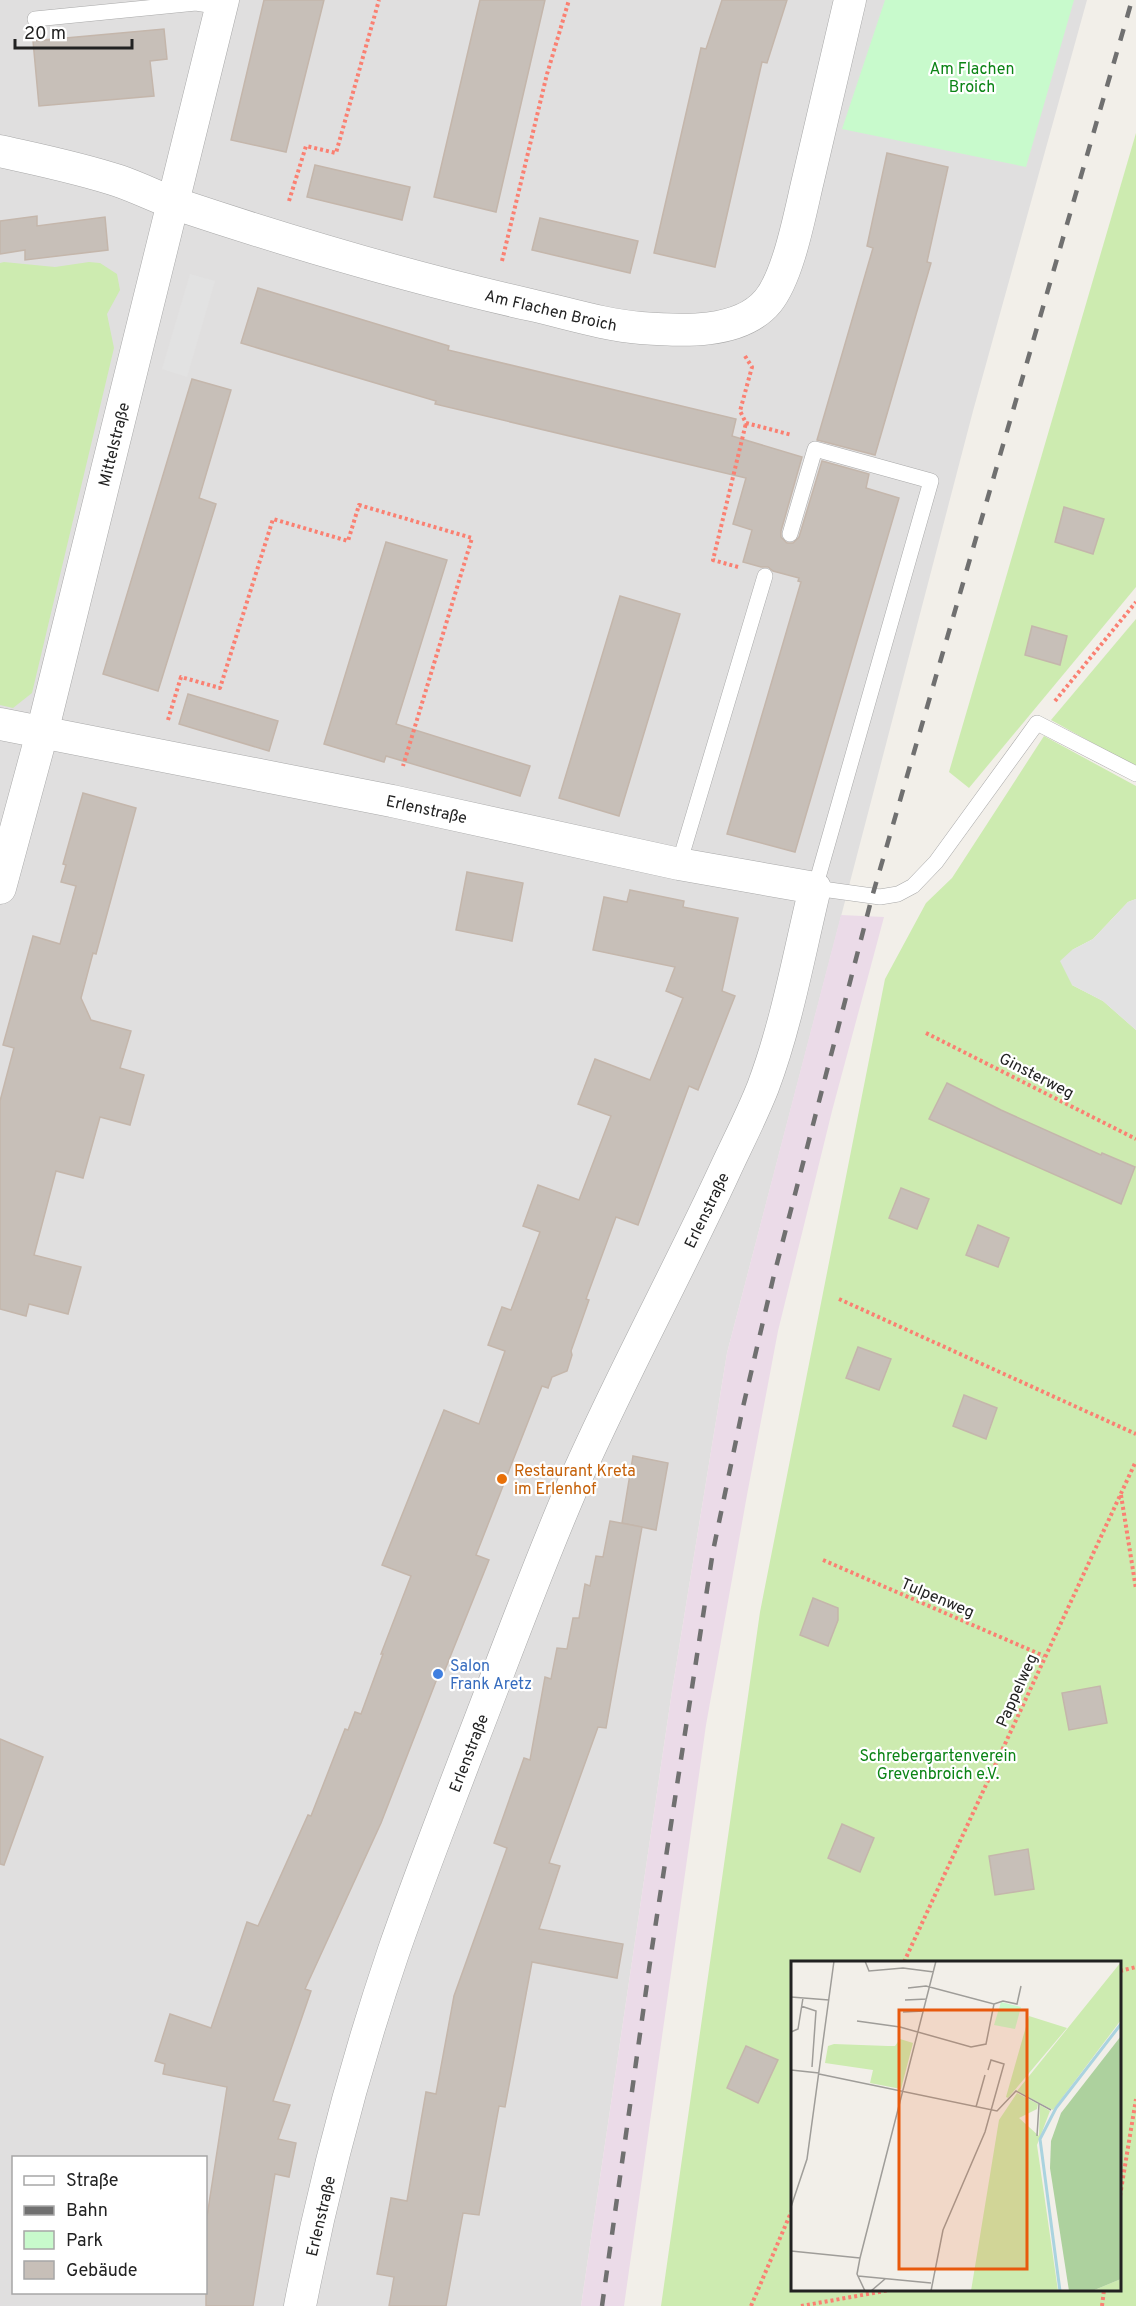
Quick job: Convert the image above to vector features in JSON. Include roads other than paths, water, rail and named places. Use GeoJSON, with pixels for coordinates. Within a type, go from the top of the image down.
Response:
{"type":"FeatureCollection","features":[{"type":"Feature","properties":{"kind":"street","name":"Am Flachen Broich"},"geometry":{"type":"LineString","coordinates":[[0,151],[58,164],[120,182],[278,237],[493,297],[638,328],[684,329],[727,324],[741,320],[760,309],[774,292],[783,271],[803,200],[850,0]]}},
{"type":"Feature","properties":{"kind":"street","name":"Mittelstraße"},"geometry":{"type":"LineString","coordinates":[[0,888],[42,733],[222,3]]}},
{"type":"Feature","properties":{"kind":"street","name":"Erlenstraße"},"geometry":{"type":"LineString","coordinates":[[0,724],[392,801],[679,864],[815,888],[779,1036],[764,1084],[746,1128],[573,1484],[540,1563],[414,1893],[344,2117],[300,2306]]}},
{"type":"Feature","properties":{"kind":"lane"},"geometry":{"type":"LineString","coordinates":[[35,19],[196,3],[222,3]]}},
{"type":"Feature","properties":{"kind":"lane"},"geometry":{"type":"LineString","coordinates":[[790,534],[815,449],[931,481],[815,888],[880,897],[898,894],[913,886],[936,862],[1037,723],[1136,774]]}},
{"type":"Feature","properties":{"kind":"lane"},"geometry":{"type":"LineString","coordinates":[[679,864],[765,576]]}},
{"type":"Feature","properties":{"kind":"railway"},"geometry":{"type":"LineString","coordinates":[[602,2306],[652,1948],[713,1551],[743,1407],[773,1279],[872,897],[1132,0]]}},
{"type":"Feature","properties":{"kind":"place","name":"Restaurant Kreta im Erlenhof"},"geometry":{"type":"Point","coordinates":[502,1479]}},
{"type":"Feature","properties":{"kind":"place","name":"Salon Frank Aretz"},"geometry":{"type":"Point","coordinates":[438,1674]}},
{"type":"Feature","properties":{"kind":"park label","name":"Schrebergartenverein Grevenbroich e.V."},"geometry":{"type":"Point","coordinates":[938,1764]}}]}
